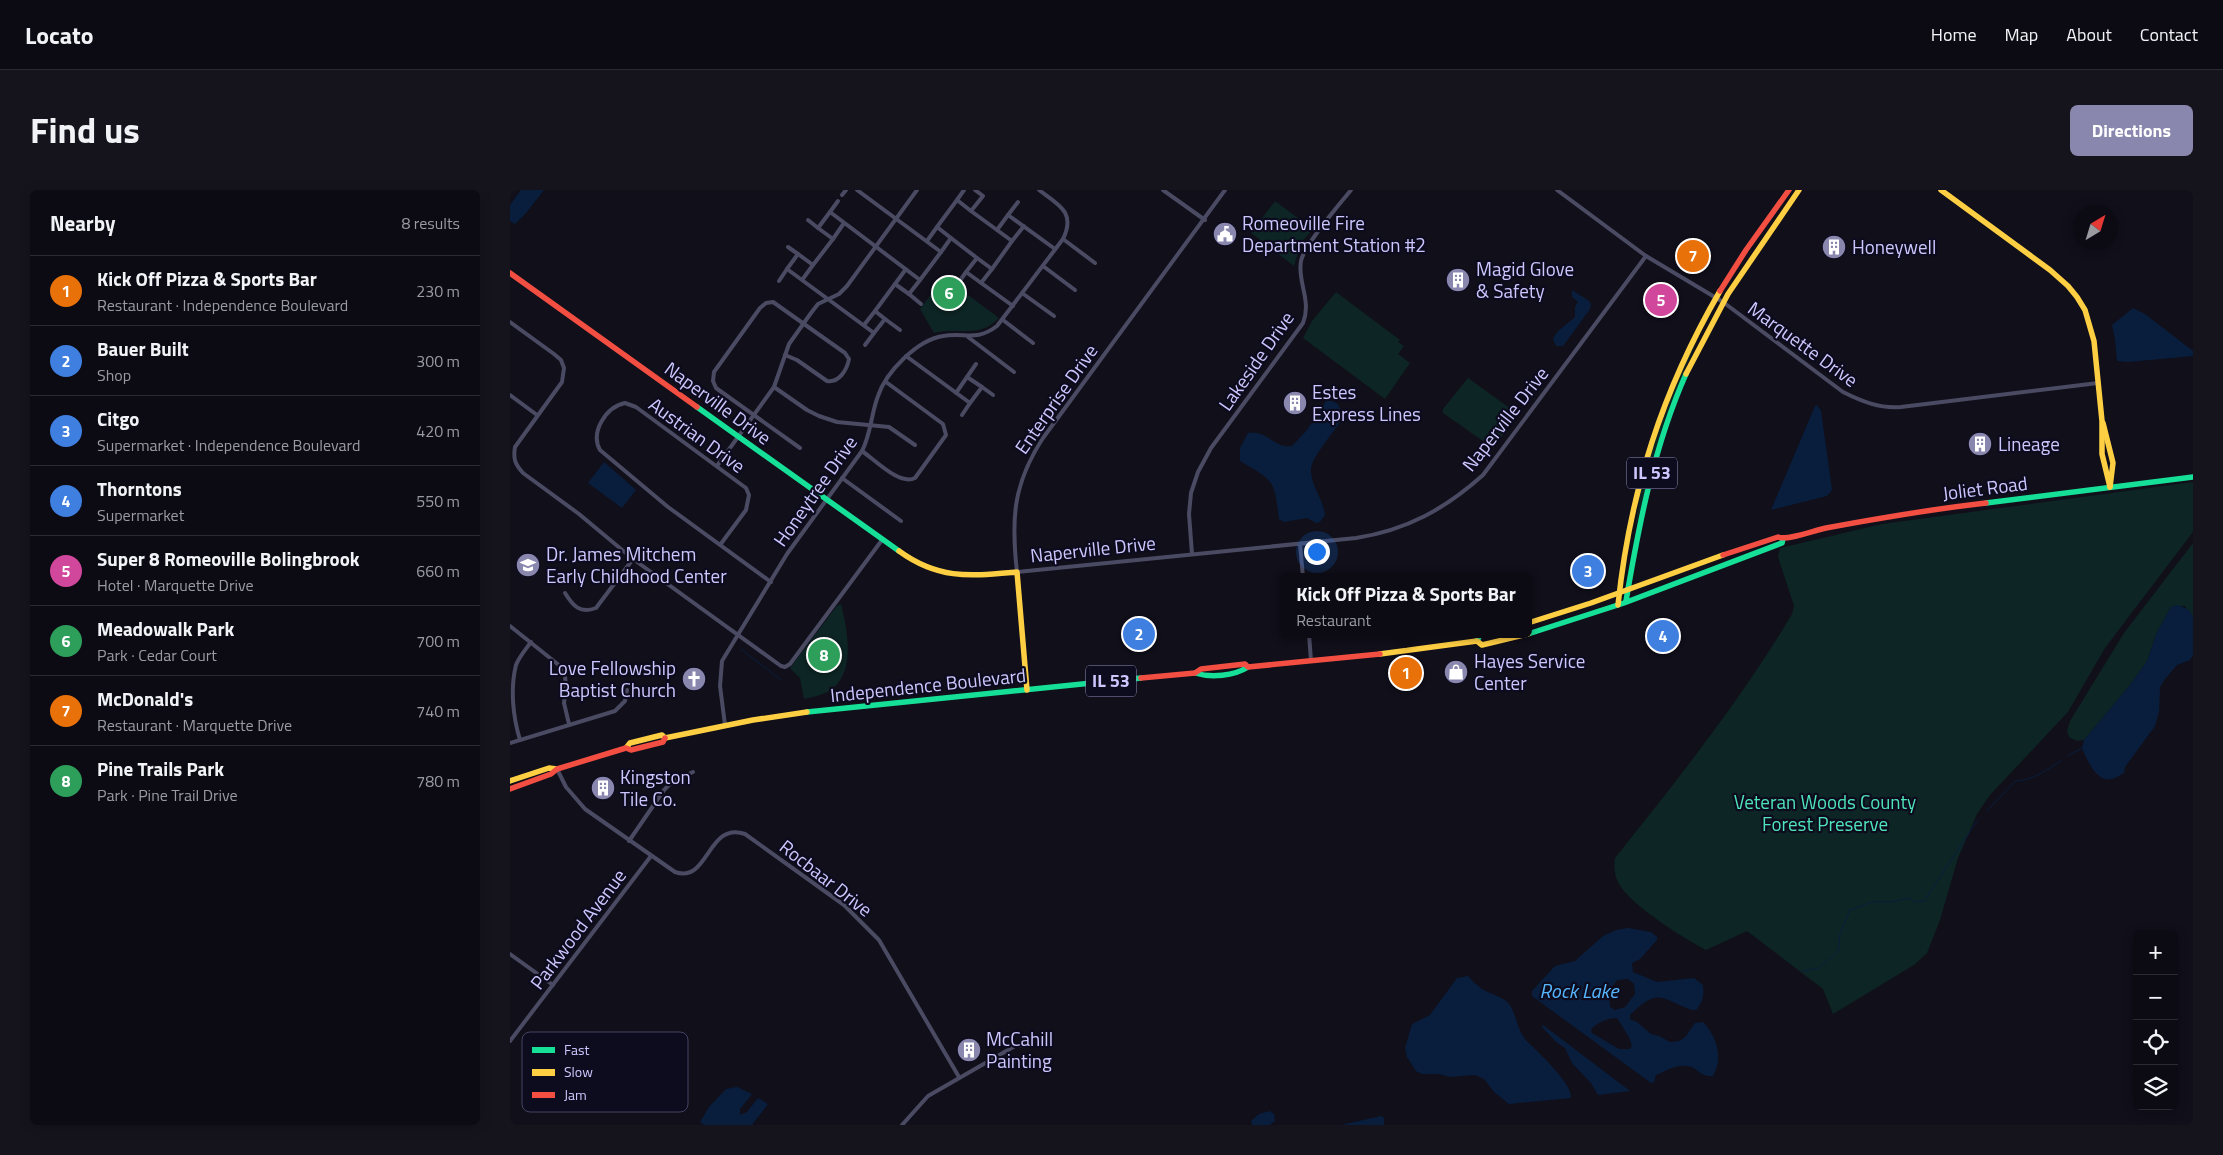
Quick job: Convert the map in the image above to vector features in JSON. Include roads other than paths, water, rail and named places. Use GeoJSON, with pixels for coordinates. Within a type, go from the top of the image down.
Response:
{"type":"FeatureCollection","features":[{"type":"Feature","properties":{"kind":"main road","name":"IL 53"},"geometry":{"type":"LineString","coordinates":[[1618,604],[1635,501],[1646,455],[1679,370],[1716,297],[1737,263],[1789,190]]}},
{"type":"Feature","properties":{"kind":"main road","name":"IL 53"},"geometry":{"type":"LineString","coordinates":[[1626,602],[1640,522],[1664,430],[1692,360],[1722,302],[1751,255],[1799,190]]}},
{"type":"Feature","properties":{"kind":"main road"},"geometry":{"type":"LineString","coordinates":[[1941,190],[2050,270],[2072,290],[2086,315],[2093,336],[2102,421],[2108,438],[2114,474],[2110,487]]}},
{"type":"Feature","properties":{"kind":"main road","name":"Naperville Drive"},"geometry":{"type":"LineString","coordinates":[[510,273],[917,564],[946,574],[967,576],[1017,572]]}},
{"type":"Feature","properties":{"kind":"main road","name":"Joliet Road"},"geometry":{"type":"LineString","coordinates":[[1619,593],[1778,537],[1783,539],[1807,532],[1904,513],[2193,477]]}},
{"type":"Feature","properties":{"kind":"main road","name":"Joliet Road"},"geometry":{"type":"LineString","coordinates":[[1626,602],[1782,543],[1783,539]]}},
{"type":"Feature","properties":{"kind":"main road","name":"Enterprise Drive"},"geometry":{"type":"LineString","coordinates":[[1017,572],[1027,690]]}},
{"type":"Feature","properties":{"kind":"main road"},"geometry":{"type":"LineString","coordinates":[[1532,622],[1619,593]]}},
{"type":"Feature","properties":{"kind":"main road","name":"Independence Boulevard"},"geometry":{"type":"LineString","coordinates":[[1532,633],[1626,602]]}},
{"type":"Feature","properties":{"kind":"main road","name":"Independence Boulevard"},"geometry":{"type":"LineString","coordinates":[[510,789],[551,774],[558,769],[626,748],[631,750],[663,742],[666,738],[725,725],[815,711],[1195,673],[1200,669],[1244,664],[1248,667],[1311,661],[1417,650],[1477,641],[1482,645],[1511,638]]}},
{"type":"Feature","properties":{"kind":"main road","name":"Independence Boulevard"},"geometry":{"type":"LineString","coordinates":[[510,781],[549,768],[558,769]]}},
{"type":"Feature","properties":{"kind":"street"},"geometry":{"type":"LineString","coordinates":[[842,195],[846,190]]}},
{"type":"Feature","properties":{"kind":"street"},"geometry":{"type":"LineString","coordinates":[[857,190],[941,252]]}},
{"type":"Feature","properties":{"kind":"street"},"geometry":{"type":"LineString","coordinates":[[865,196],[869,190]]}},
{"type":"Feature","properties":{"kind":"street"},"geometry":{"type":"LineString","coordinates":[[717,466],[774,387],[785,355],[803,323],[818,304],[847,286],[917,190]]}},
{"type":"Feature","properties":{"kind":"street"},"geometry":{"type":"LineString","coordinates":[[926,241],[964,190]]}},
{"type":"Feature","properties":{"kind":"street"},"geometry":{"type":"LineString","coordinates":[[976,190],[983,196]]}},
{"type":"Feature","properties":{"kind":"street"},"geometry":{"type":"LineString","coordinates":[[972,211],[987,190]]}},
{"type":"Feature","properties":{"kind":"street","name":"Honeytree Drive"},"geometry":{"type":"LineString","coordinates":[[725,725],[720,673],[722,661],[787,554],[862,451],[871,425],[877,397],[886,382],[906,356],[919,345],[933,338],[949,335],[968,337],[987,334],[1003,320],[1063,239],[1069,224],[1067,216],[1058,204],[1039,190]]}},
{"type":"Feature","properties":{"kind":"street"},"geometry":{"type":"LineString","coordinates":[[1163,190],[1205,220]]}},
{"type":"Feature","properties":{"kind":"street","name":"Enterprise Drive"},"geometry":{"type":"LineString","coordinates":[[1017,572],[1014,510],[1025,467],[1052,426],[1205,220],[1225,190]]}},
{"type":"Feature","properties":{"kind":"street","name":"Lakeside Drive"},"geometry":{"type":"LineString","coordinates":[[1192,554],[1189,514],[1191,493],[1198,472],[1211,448],[1303,323],[1307,306],[1301,261],[1307,249],[1351,190]]}},
{"type":"Feature","properties":{"kind":"street","name":"Marquette Drive"},"geometry":{"type":"LineString","coordinates":[[1557,190],[1646,256],[1716,297],[1843,392],[1860,401],[1876,405],[1901,407],[2098,383]]}},
{"type":"Feature","properties":{"kind":"street"},"geometry":{"type":"LineString","coordinates":[[957,200],[1012,241]]}},
{"type":"Feature","properties":{"kind":"street"},"geometry":{"type":"LineString","coordinates":[[818,228],[838,202]]}},
{"type":"Feature","properties":{"kind":"street"},"geometry":{"type":"LineString","coordinates":[[997,230],[1018,202]]}},
{"type":"Feature","properties":{"kind":"street"},"geometry":{"type":"LineString","coordinates":[[830,212],[920,280]]}},
{"type":"Feature","properties":{"kind":"street"},"geometry":{"type":"LineString","coordinates":[[1008,215],[1055,249]]}},
{"type":"Feature","properties":{"kind":"street"},"geometry":{"type":"LineString","coordinates":[[808,220],[833,239]]}},
{"type":"Feature","properties":{"kind":"street"},"geometry":{"type":"LineString","coordinates":[[802,280],[844,223]]}},
{"type":"Feature","properties":{"kind":"street"},"geometry":{"type":"LineString","coordinates":[[982,283],[1024,226]]}},
{"type":"Feature","properties":{"kind":"street"},"geometry":{"type":"LineString","coordinates":[[937,227],[992,269]]}},
{"type":"Feature","properties":{"kind":"street"},"geometry":{"type":"LineString","coordinates":[[910,294],[951,238]]}},
{"type":"Feature","properties":{"kind":"street"},"geometry":{"type":"LineString","coordinates":[[1063,239],[1095,263]]}},
{"type":"Feature","properties":{"kind":"street"},"geometry":{"type":"LineString","coordinates":[[788,247],[813,265]]}},
{"type":"Feature","properties":{"kind":"street"},"geometry":{"type":"LineString","coordinates":[[778,280],[798,254]]}},
{"type":"Feature","properties":{"kind":"street","name":"Naperville Drive"},"geometry":{"type":"LineString","coordinates":[[1017,572],[1356,538],[1383,533],[1413,523],[1463,492],[1483,475],[1646,256]]}},
{"type":"Feature","properties":{"kind":"street"},"geometry":{"type":"LineString","coordinates":[[957,285],[977,258]]}},
{"type":"Feature","properties":{"kind":"street"},"geometry":{"type":"LineString","coordinates":[[1042,266],[1075,290]]}},
{"type":"Feature","properties":{"kind":"street"},"geometry":{"type":"LineString","coordinates":[[787,269],[874,333]]}},
{"type":"Feature","properties":{"kind":"street"},"geometry":{"type":"LineString","coordinates":[[864,326],[906,269]]}},
{"type":"Feature","properties":{"kind":"street"},"geometry":{"type":"LineString","coordinates":[[966,272],[1013,306]]}},
{"type":"Feature","properties":{"kind":"street"},"geometry":{"type":"LineString","coordinates":[[895,284],[922,304]]}},
{"type":"Feature","properties":{"kind":"street"},"geometry":{"type":"LineString","coordinates":[[1022,293],[1054,316]]}},
{"type":"Feature","properties":{"kind":"street"},"geometry":{"type":"LineString","coordinates":[[785,355],[797,360],[827,381],[833,382],[839,378],[847,367],[849,359],[845,354],[779,305],[773,302],[766,303],[714,372],[713,381],[716,388],[800,448]]}},
{"type":"Feature","properties":{"kind":"street"},"geometry":{"type":"LineString","coordinates":[[875,311],[900,330]]}},
{"type":"Feature","properties":{"kind":"street"},"geometry":{"type":"LineString","coordinates":[[865,345],[885,318]]}},
{"type":"Feature","properties":{"kind":"street"},"geometry":{"type":"LineString","coordinates":[[1003,320],[1034,343]]}},
{"type":"Feature","properties":{"kind":"street"},"geometry":{"type":"LineString","coordinates":[[510,322],[554,354],[563,365],[562,382],[515,447],[513,456],[516,465],[523,473],[579,514],[633,559],[781,666],[785,667],[790,664],[882,540]]}},
{"type":"Feature","properties":{"kind":"street"},"geometry":{"type":"LineString","coordinates":[[968,337],[1014,372]]}},
{"type":"Feature","properties":{"kind":"street"},"geometry":{"type":"LineString","coordinates":[[906,356],[970,403]]}},
{"type":"Feature","properties":{"kind":"street"},"geometry":{"type":"LineString","coordinates":[[563,365],[569,363]]}},
{"type":"Feature","properties":{"kind":"street"},"geometry":{"type":"LineString","coordinates":[[956,392],[976,364]]}},
{"type":"Feature","properties":{"kind":"street"},"geometry":{"type":"LineString","coordinates":[[967,377],[993,395]]}},
{"type":"Feature","properties":{"kind":"street"},"geometry":{"type":"LineString","coordinates":[[862,451],[901,480],[911,480],[915,478],[944,439],[946,432],[943,424],[886,382]]}},
{"type":"Feature","properties":{"kind":"street"},"geometry":{"type":"LineString","coordinates":[[774,387],[818,416],[837,422],[889,427],[915,445]]}},
{"type":"Feature","properties":{"kind":"street"},"geometry":{"type":"LineString","coordinates":[[962,415],[982,387]]}},
{"type":"Feature","properties":{"kind":"street"},"geometry":{"type":"LineString","coordinates":[[510,395],[537,415]]}},
{"type":"Feature","properties":{"kind":"street","name":"Austrian Drive"},"geometry":{"type":"LineString","coordinates":[[625,403],[636,407],[717,466],[741,483],[749,494],[746,510],[720,545],[668,507],[600,450],[596,443],[597,428],[614,407],[625,403]]}},
{"type":"Feature","properties":{"kind":"street"},"geometry":{"type":"LineString","coordinates":[[842,478],[900,521]]}},
{"type":"Feature","properties":{"kind":"street"},"geometry":{"type":"LineString","coordinates":[[1300,544],[1303,573]]}},
{"type":"Feature","properties":{"kind":"street"},"geometry":{"type":"LineString","coordinates":[[720,545],[771,582]]}},
{"type":"Feature","properties":{"kind":"street"},"geometry":{"type":"LineString","coordinates":[[565,593],[571,603],[579,609],[587,611],[596,608],[633,559]]}},
{"type":"Feature","properties":{"kind":"street"},"geometry":{"type":"LineString","coordinates":[[510,626],[560,666],[565,676],[564,703],[569,724]]}},
{"type":"Feature","properties":{"kind":"street"},"geometry":{"type":"LineString","coordinates":[[1309,638],[1311,661]]}},
{"type":"Feature","properties":{"kind":"street"},"geometry":{"type":"LineString","coordinates":[[520,740],[512,710],[515,671],[518,661],[531,642]]}},
{"type":"Feature","properties":{"kind":"street"},"geometry":{"type":"LineString","coordinates":[[510,744],[615,711],[625,701],[627,690]]}},
{"type":"Feature","properties":{"kind":"street"},"geometry":{"type":"LineString","coordinates":[[558,769],[566,787],[575,800],[651,856]]}},
{"type":"Feature","properties":{"kind":"street"},"geometry":{"type":"LineString","coordinates":[[629,841],[664,790],[673,781],[693,772]]}},
{"type":"Feature","properties":{"kind":"street","name":"Rocbaar Drive"},"geometry":{"type":"LineString","coordinates":[[651,856],[675,872],[690,873],[698,867],[720,838],[727,832],[737,832],[745,834],[833,897],[862,922],[879,940],[959,1077]]}},
{"type":"Feature","properties":{"kind":"street","name":"Parkwood Avenue"},"geometry":{"type":"LineString","coordinates":[[510,1041],[651,856]]}},
{"type":"Feature","properties":{"kind":"street"},"geometry":{"type":"LineString","coordinates":[[510,954],[553,986]]}},
{"type":"Feature","properties":{"kind":"street"},"geometry":{"type":"LineString","coordinates":[[902,1125],[928,1096],[1015,1046],[1028,1045]]}},
{"type":"Feature","properties":{"kind":"water"},"geometry":{"type":"Polygon","coordinates":[[[521,190],[544,190],[515,224],[510,221],[510,205],[521,190]]]}},
{"type":"Feature","properties":{"kind":"water"},"geometry":{"type":"Polygon","coordinates":[[[1572,290],[1589,301],[1591,304],[1590,309],[1563,346],[1556,346],[1553,339],[1557,332],[1575,317],[1575,307],[1578,302],[1572,297],[1572,290]]]}},
{"type":"Feature","properties":{"kind":"water"},"geometry":{"type":"Polygon","coordinates":[[[2133,308],[2145,314],[2193,351],[2193,356],[2128,362],[2117,361],[2112,325],[2133,308]]]}},
{"type":"Feature","properties":{"kind":"water"},"geometry":{"type":"Polygon","coordinates":[[[1326,401],[1338,404],[1343,416],[1315,458],[1311,470],[1313,482],[1325,515],[1320,522],[1316,523],[1307,518],[1284,522],[1279,519],[1276,496],[1270,482],[1260,473],[1240,461],[1240,448],[1248,433],[1260,434],[1280,445],[1292,446],[1307,430],[1326,401]]]}},
{"type":"Feature","properties":{"kind":"water"},"geometry":{"type":"Polygon","coordinates":[[[1817,405],[1821,411],[1832,490],[1827,496],[1771,510],[1815,406],[1817,405]]]}},
{"type":"Feature","properties":{"kind":"water"},"geometry":{"type":"Polygon","coordinates":[[[604,462],[636,490],[622,508],[588,483],[604,462]]]}},
{"type":"Feature","properties":{"kind":"water"},"geometry":{"type":"Polygon","coordinates":[[[2178,605],[2189,610],[2193,617],[2193,655],[2190,660],[2177,665],[2160,687],[2159,712],[2155,726],[2125,767],[2124,773],[2112,779],[2101,777],[2093,769],[2082,748],[2084,740],[2130,685],[2147,661],[2157,632],[2171,607],[2178,605]]]}},
{"type":"Feature","properties":{"kind":"water","name":"Rock Lake"},"geometry":{"type":"Polygon","coordinates":[[[1628,928],[1651,932],[1657,937],[1657,940],[1640,959],[1632,963],[1633,972],[1657,982],[1694,978],[1703,985],[1703,999],[1696,1010],[1666,999],[1653,998],[1639,1006],[1630,1015],[1630,1019],[1637,1022],[1651,1034],[1670,1042],[1680,1041],[1695,1023],[1703,1022],[1712,1033],[1717,1047],[1718,1062],[1713,1076],[1705,1075],[1691,1067],[1679,1066],[1656,1075],[1654,1082],[1651,1083],[1532,996],[1532,991],[1555,966],[1575,961],[1603,936],[1616,930],[1628,928]],[[1628,979],[1617,980],[1609,991],[1610,1007],[1615,1010],[1625,1007],[1635,994],[1634,984],[1628,979]],[[1617,1018],[1600,1022],[1591,1029],[1592,1033],[1619,1049],[1630,1049],[1632,1046],[1629,1037],[1617,1018]]]}},
{"type":"Feature","properties":{"kind":"water"},"geometry":{"type":"Polygon","coordinates":[[[1468,976],[1482,989],[1500,997],[1509,1004],[1522,1035],[1560,1076],[1570,1092],[1571,1098],[1509,1104],[1494,1092],[1484,1079],[1475,1075],[1450,1077],[1439,1074],[1422,1074],[1416,1071],[1407,1057],[1405,1048],[1412,1024],[1430,1015],[1457,978],[1468,976]]]}},
{"type":"Feature","properties":{"kind":"water"},"geometry":{"type":"Polygon","coordinates":[[[1543,1025],[1630,1091],[1598,1095],[1591,1083],[1572,1063],[1565,1048],[1556,1042],[1542,1027],[1543,1025]]]}},
{"type":"Feature","properties":{"kind":"water"},"geometry":{"type":"Polygon","coordinates":[[[737,1087],[752,1094],[740,1109],[740,1115],[747,1112],[758,1098],[768,1104],[752,1125],[704,1125],[700,1122],[709,1107],[726,1089],[737,1087]]]}},
{"type":"Feature","properties":{"kind":"water"},"geometry":{"type":"Polygon","coordinates":[[[1270,1111],[1274,1114],[1275,1121],[1270,1125],[1252,1125],[1251,1121],[1259,1114],[1270,1111]]]}},
{"type":"Feature","properties":{"kind":"water"},"geometry":{"type":"Polygon","coordinates":[[[1381,1116],[1384,1118],[1384,1125],[1341,1125],[1381,1116]]]}},
{"type":"Feature","properties":{"kind":"waterway"},"geometry":{"type":"LineString","coordinates":[[741,649],[781,680]]}},
{"type":"Feature","properties":{"kind":"waterway"},"geometry":{"type":"LineString","coordinates":[[2068,756],[2082,748]]}},
{"type":"Feature","properties":{"kind":"waterway"},"geometry":{"type":"LineString","coordinates":[[1987,811],[2015,781],[2034,777],[2062,760]]}},
{"type":"Feature","properties":{"kind":"waterway"},"geometry":{"type":"LineString","coordinates":[[1803,971],[1819,968],[1838,951],[1840,934],[1850,910],[1872,902],[1891,902],[1909,898],[1915,902],[1924,901],[1977,821]]}},
{"type":"Feature","properties":{"kind":"place","name":"Romeoville Fire Department Station #2"},"geometry":{"type":"Point","coordinates":[1225,234]}},
{"type":"Feature","properties":{"kind":"place","name":"Honeywell"},"geometry":{"type":"Point","coordinates":[1834,247]}},
{"type":"Feature","properties":{"kind":"place","name":"McDonald's"},"geometry":{"type":"Point","coordinates":[1693,256]}},
{"type":"Feature","properties":{"kind":"place","name":"Magid Glove & Safety"},"geometry":{"type":"Point","coordinates":[1458,280]}},
{"type":"Feature","properties":{"kind":"place","name":"Meadowalk Park"},"geometry":{"type":"Point","coordinates":[949,293]}},
{"type":"Feature","properties":{"kind":"place","name":"Super 8 Romeoville Bolingbrook"},"geometry":{"type":"Point","coordinates":[1661,300]}},
{"type":"Feature","properties":{"kind":"place","name":"Estes Express Lines"},"geometry":{"type":"Point","coordinates":[1295,403]}},
{"type":"Feature","properties":{"kind":"place","name":"Lineage"},"geometry":{"type":"Point","coordinates":[1980,444]}},
{"type":"Feature","properties":{"kind":"place","name":"Dr. James Mitchem Early Childhood Center"},"geometry":{"type":"Point","coordinates":[528,565]}},
{"type":"Feature","properties":{"kind":"place","name":"Citgo"},"geometry":{"type":"Point","coordinates":[1588,571]}},
{"type":"Feature","properties":{"kind":"place","name":"Bauer Built"},"geometry":{"type":"Point","coordinates":[1139,634]}},
{"type":"Feature","properties":{"kind":"place","name":"Thorntons"},"geometry":{"type":"Point","coordinates":[1663,636]}},
{"type":"Feature","properties":{"kind":"place","name":"Pine Trails Park"},"geometry":{"type":"Point","coordinates":[824,655]}},
{"type":"Feature","properties":{"kind":"place","name":"Hayes Service Center"},"geometry":{"type":"Point","coordinates":[1456,672]}},
{"type":"Feature","properties":{"kind":"place","name":"Kick Off Pizza & Sports Bar"},"geometry":{"type":"Point","coordinates":[1406,673]}},
{"type":"Feature","properties":{"kind":"place","name":"Love Fellowship Baptist Church"},"geometry":{"type":"Point","coordinates":[694,679]}},
{"type":"Feature","properties":{"kind":"place","name":"Kingston Tile Co."},"geometry":{"type":"Point","coordinates":[603,788]}},
{"type":"Feature","properties":{"kind":"place","name":"McCahill Painting"},"geometry":{"type":"Point","coordinates":[969,1050]}},
{"type":"Feature","properties":{"kind":"park label","name":"Veteran Woods County Forest Preserve"},"geometry":{"type":"Point","coordinates":[1825,813]}}]}
